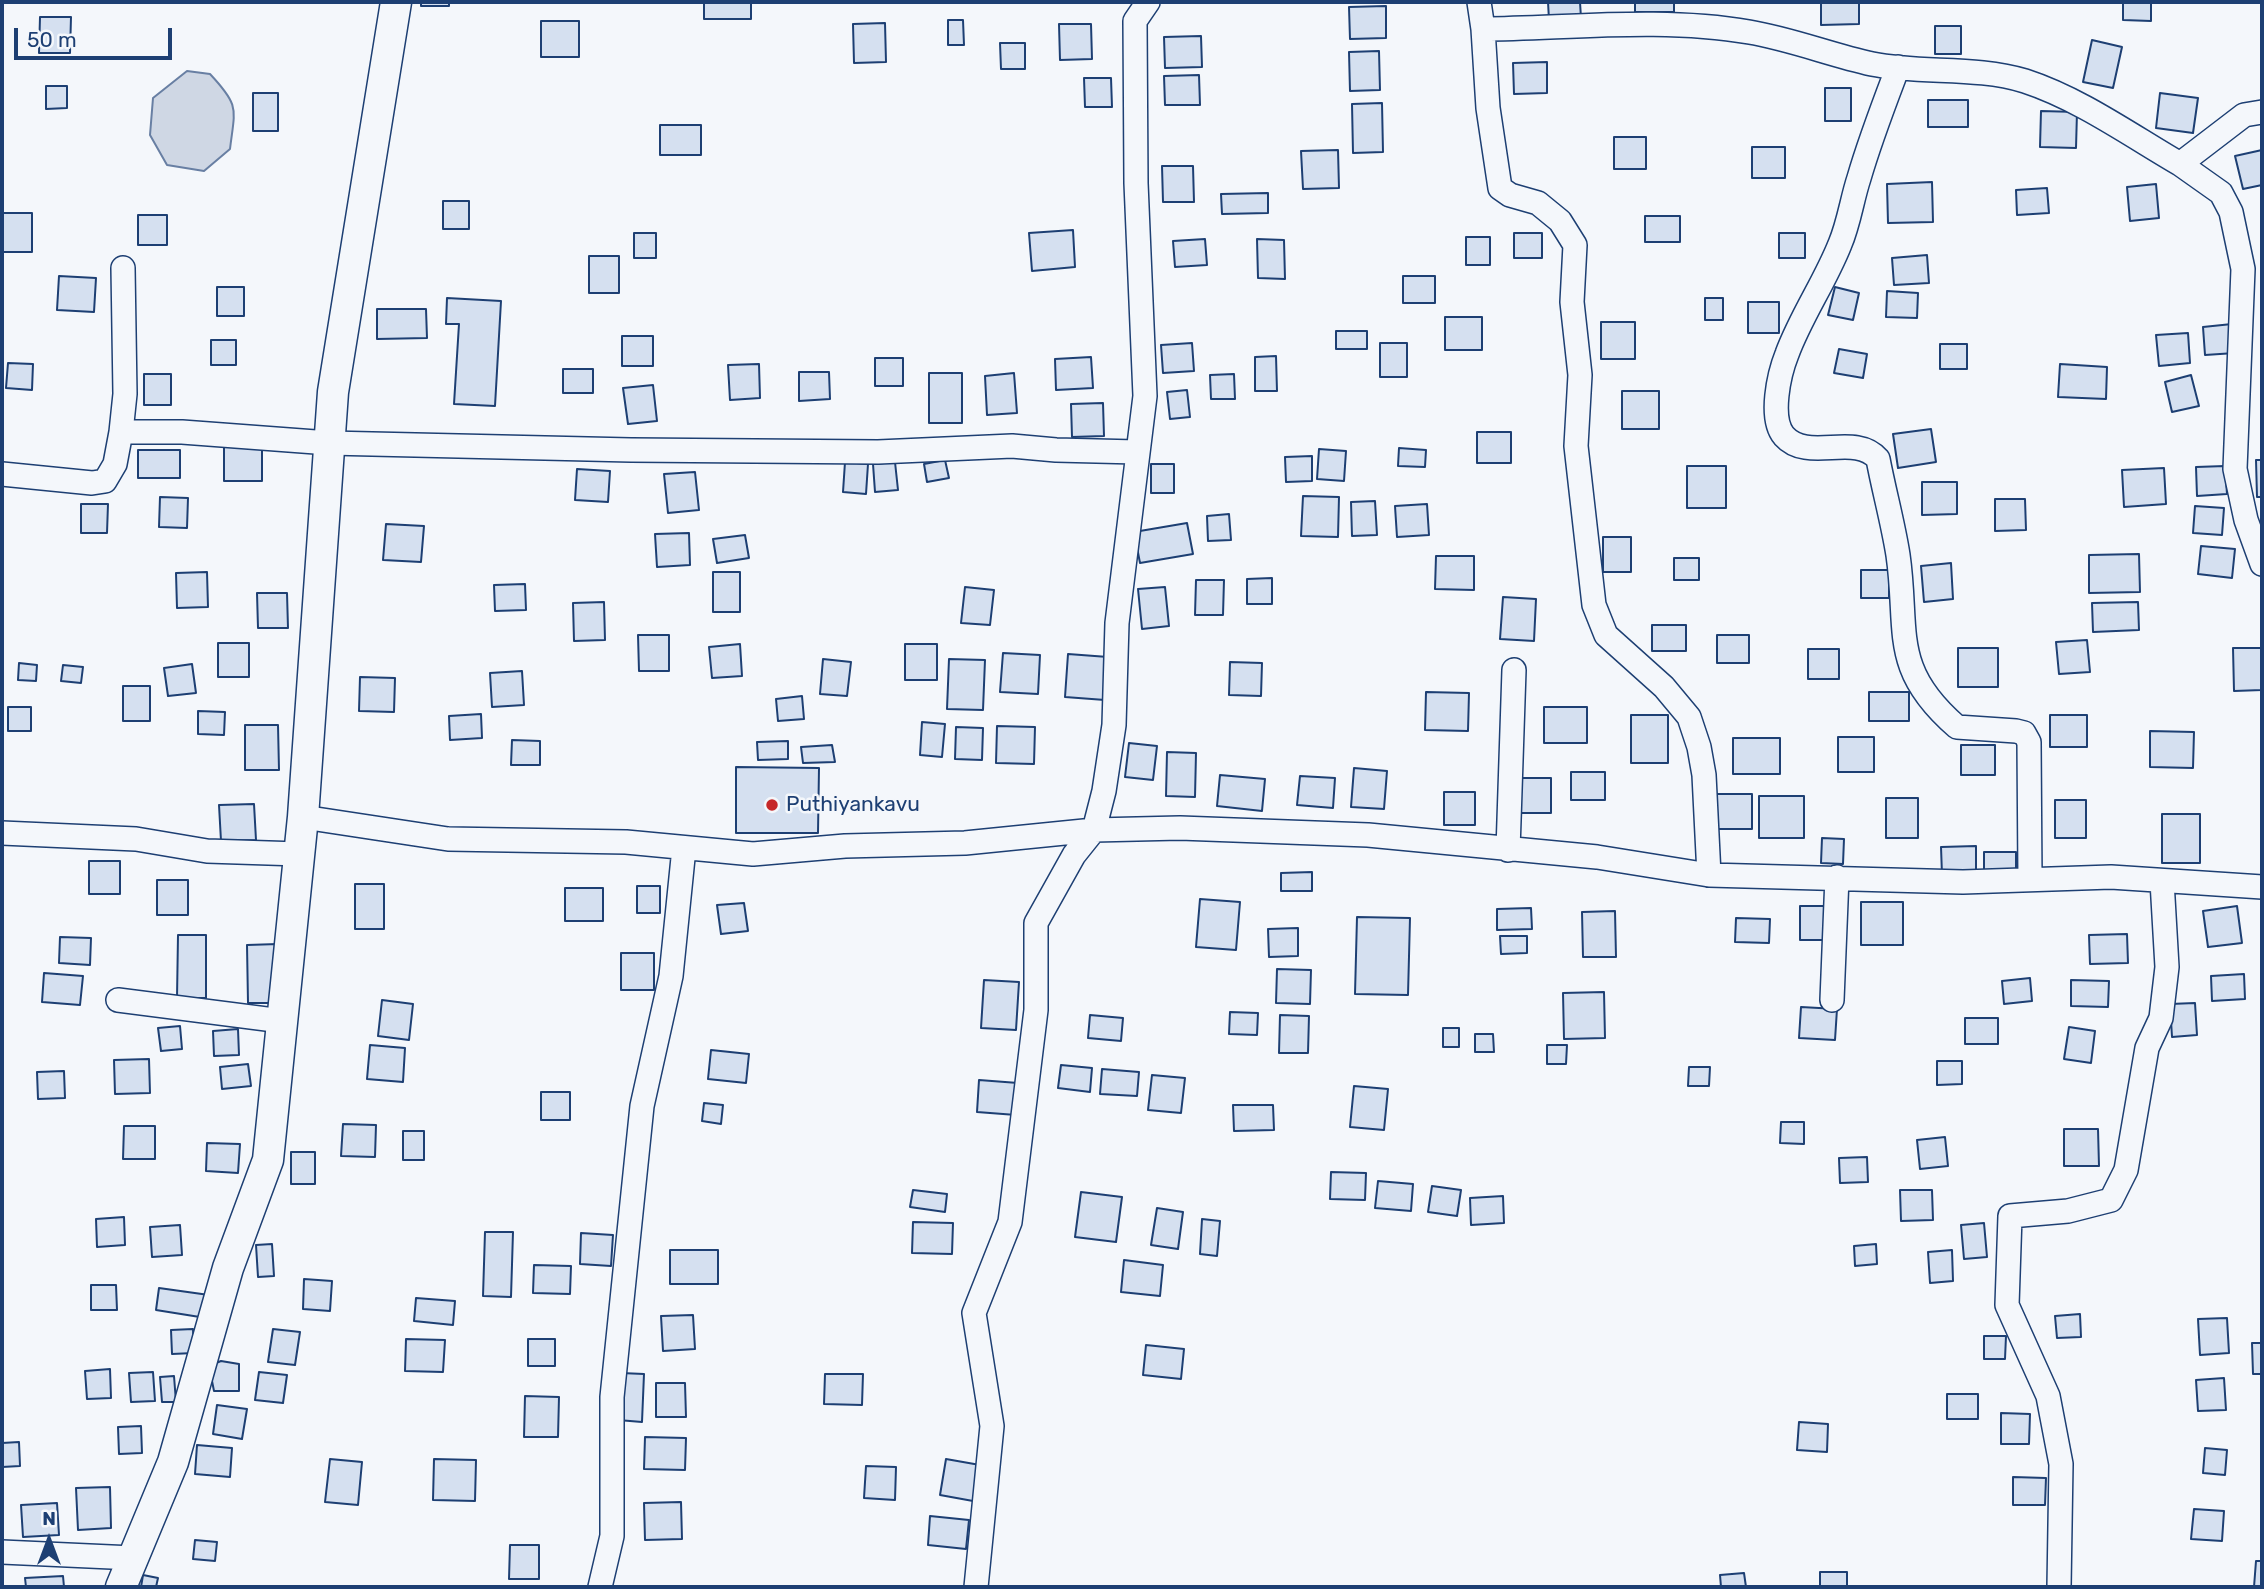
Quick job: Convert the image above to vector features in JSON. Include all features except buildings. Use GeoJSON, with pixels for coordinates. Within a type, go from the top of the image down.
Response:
{"type":"FeatureCollection","features":[{"type":"Feature","properties":{"kind":"main road"},"geometry":{"type":"LineString","coordinates":[[121,1587],[173,1462],[228,1268],[268,1160],[303,817],[333,392],[396,2]]}},
{"type":"Feature","properties":{"kind":"street"},"geometry":{"type":"LineString","coordinates":[[976,1587],[992,1426],[974,1313],[1010,1222],[1036,1010],[1036,923],[1074,855],[1094,830],[1104,791],[1114,725],[1117,623],[1145,396],[1136,183],[1135,21],[1148,2]]}},
{"type":"Feature","properties":{"kind":"street"},"geometry":{"type":"LineString","coordinates":[[1479,2],[1488,108],[1500,188],[1510,195],[1538,203],[1560,221],[1575,244],[1572,302],[1580,375],[1576,446],[1594,605],[1606,635],[1664,687],[1689,717],[1699,747],[1704,775],[1709,875]]}},
{"type":"Feature","properties":{"kind":"street"},"geometry":{"type":"LineString","coordinates":[[1483,29],[1686,26],[1748,32],[1898,68],[1991,74],[2025,81],[2076,103],[2180,164],[2221,192],[2252,267],[2235,470],[2254,523],[2262,564]]}},
{"type":"Feature","properties":{"kind":"street"},"geometry":{"type":"LineString","coordinates":[[1898,68],[1868,148],[1842,241],[1786,355],[1777,400],[1777,425],[1786,438],[1798,444],[1814,448],[1855,448],[1871,451],[1878,459],[1898,555],[1904,650],[1922,690],[1957,727],[2016,731],[2024,733],[2029,742],[2030,880]]}},
{"type":"Feature","properties":{"kind":"street"},"geometry":{"type":"LineString","coordinates":[[2180,164],[2244,115],[2262,112]]}},
{"type":"Feature","properties":{"kind":"street"},"geometry":{"type":"LineString","coordinates":[[2,474],[92,483],[105,481],[115,464],[125,394],[123,268]]}},
{"type":"Feature","properties":{"kind":"street"},"geometry":{"type":"LineString","coordinates":[[121,432],[182,432],[329,443],[768,452],[878,452],[1012,446],[1138,452]]}},
{"type":"Feature","properties":{"kind":"street"},"geometry":{"type":"LineString","coordinates":[[1508,850],[1514,670]]}},
{"type":"Feature","properties":{"kind":"street"},"geometry":{"type":"LineString","coordinates":[[303,817],[448,839],[626,842],[753,854],[845,846],[965,844],[1094,830],[1180,828],[1368,835],[1597,857],[1709,875],[1963,881],[2111,877],[2262,887]]}},
{"type":"Feature","properties":{"kind":"street"},"geometry":{"type":"LineString","coordinates":[[2,833],[136,839],[206,851],[299,854]]}},
{"type":"Feature","properties":{"kind":"street"},"geometry":{"type":"LineString","coordinates":[[600,1587],[612,1536],[612,1397],[640,1119],[671,976],[684,848]]}},
{"type":"Feature","properties":{"kind":"street"},"geometry":{"type":"LineString","coordinates":[[1832,1000],[1837,877]]}},
{"type":"Feature","properties":{"kind":"street"},"geometry":{"type":"LineString","coordinates":[[2059,1587],[2061,1464],[2048,1396],[2007,1305],[2010,1216],[2068,1212],[2111,1200],[2126,1170],[2147,1048],[2161,1018],[2167,967],[2162,881]]}},
{"type":"Feature","properties":{"kind":"street"},"geometry":{"type":"LineString","coordinates":[[118,1000],[282,1021]]}},
{"type":"Feature","properties":{"kind":"street"},"geometry":{"type":"LineString","coordinates":[[2,1552],[133,1558]]}},
{"type":"Feature","properties":{"kind":"shaded area"},"geometry":{"type":"Polygon","coordinates":[[[187,71],[210,74],[226,93],[233,108],[230,149],[204,171],[167,165],[150,135],[153,98],[187,71]]]}},
{"type":"Feature","properties":{"kind":"place","name":"Puthiyankavu"},"geometry":{"type":"Point","coordinates":[772,805]}}]}
